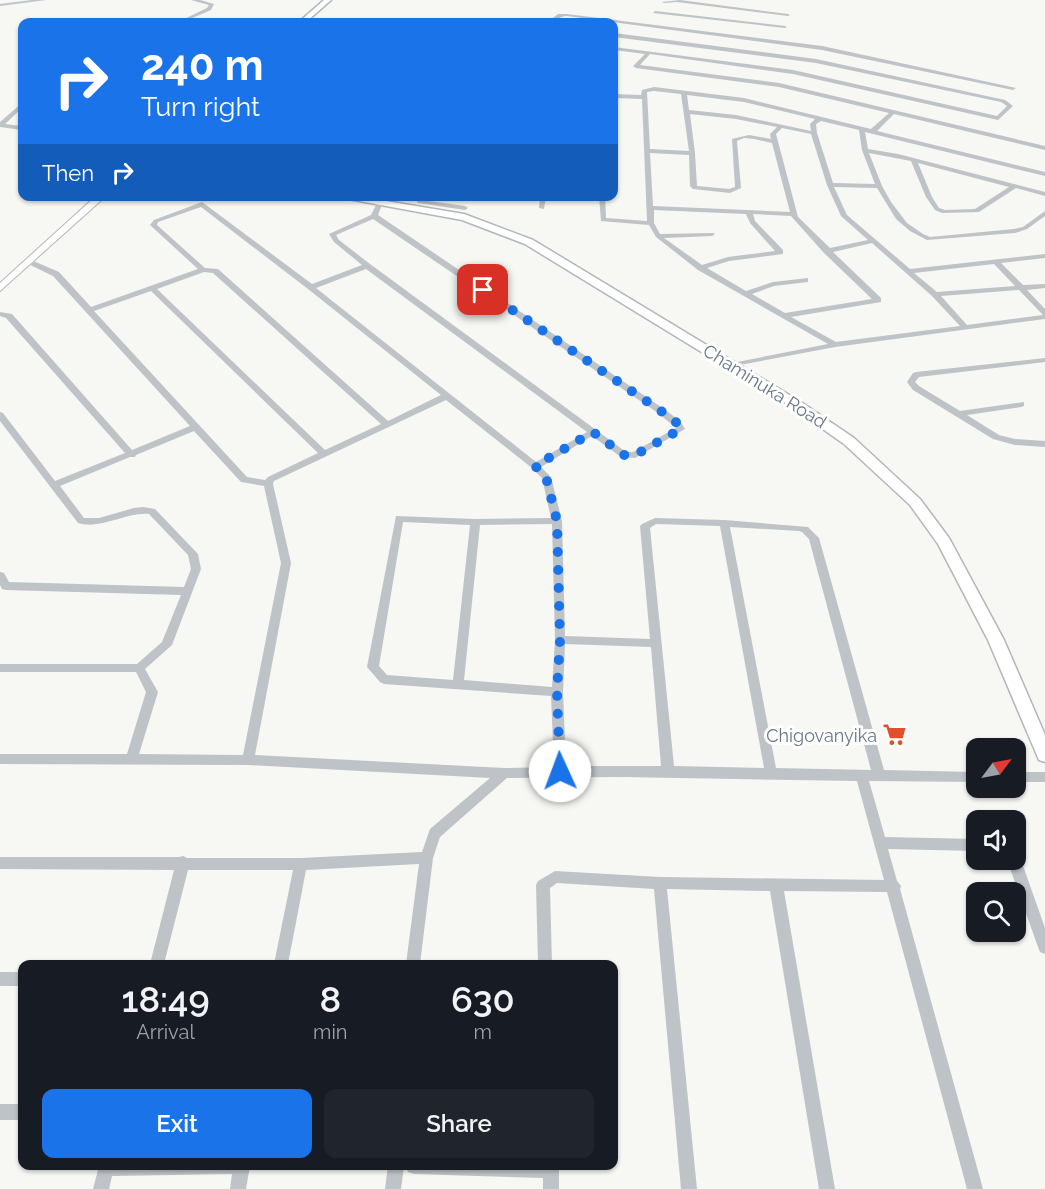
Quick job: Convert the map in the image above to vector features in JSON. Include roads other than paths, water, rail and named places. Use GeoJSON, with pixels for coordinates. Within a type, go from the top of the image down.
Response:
{"type":"FeatureCollection","features":[{"type":"Feature","properties":{"kind":"main road"},"geometry":{"type":"LineString","coordinates":[[307,18],[328,0]]}},
{"type":"Feature","properties":{"kind":"main road"},"geometry":{"type":"LineString","coordinates":[[0,288],[96,201]]}},
{"type":"Feature","properties":{"kind":"main road","name":"Chaminuka Road"},"geometry":{"type":"LineString","coordinates":[[373,201],[464,212],[538,246],[823,422],[849,441],[915,502],[944,542],[996,640],[1045,755]]}},
{"type":"Feature","properties":{"kind":"street"},"geometry":{"type":"LineString","coordinates":[[0,5],[44,0]]}},
{"type":"Feature","properties":{"kind":"street"},"geometry":{"type":"LineString","coordinates":[[189,18],[209,9],[212,4],[193,0]]}},
{"type":"Feature","properties":{"kind":"street"},"geometry":{"type":"LineString","coordinates":[[644,25],[666,1],[788,15]]}},
{"type":"Feature","properties":{"kind":"street"},"geometry":{"type":"LineString","coordinates":[[656,12],[785,27]]}},
{"type":"Feature","properties":{"kind":"street"},"geometry":{"type":"LineString","coordinates":[[557,18],[563,15],[577,18]]}},
{"type":"Feature","properties":{"kind":"street"},"geometry":{"type":"LineString","coordinates":[[618,23],[822,48],[1012,88]]}},
{"type":"Feature","properties":{"kind":"street"},"geometry":{"type":"LineString","coordinates":[[618,36],[816,61],[1003,101],[1010,106],[998,118],[793,72],[618,49]]}},
{"type":"Feature","properties":{"kind":"street"},"geometry":{"type":"LineString","coordinates":[[648,53],[636,66],[779,85],[1045,148]]}},
{"type":"Feature","properties":{"kind":"street"},"geometry":{"type":"LineString","coordinates":[[881,92],[896,78]]}},
{"type":"Feature","properties":{"kind":"street"},"geometry":{"type":"LineString","coordinates":[[835,345],[701,268],[658,236],[651,224],[644,91],[647,89],[744,100],[1045,174]]}},
{"type":"Feature","properties":{"kind":"street"},"geometry":{"type":"LineString","coordinates":[[684,93],[694,188],[730,191],[738,188],[734,140],[746,136],[775,142]]}},
{"type":"Feature","properties":{"kind":"street"},"geometry":{"type":"LineString","coordinates":[[618,96],[644,97]]}},
{"type":"Feature","properties":{"kind":"street"},"geometry":{"type":"LineString","coordinates":[[0,125],[18,109]]}},
{"type":"Feature","properties":{"kind":"street"},"geometry":{"type":"LineString","coordinates":[[687,112],[736,117],[814,133]]}},
{"type":"Feature","properties":{"kind":"street"},"geometry":{"type":"LineString","coordinates":[[873,131],[893,112]]}},
{"type":"Feature","properties":{"kind":"street"},"geometry":{"type":"LineString","coordinates":[[820,118],[813,124],[814,133],[838,207],[844,216],[936,294],[964,327]]}},
{"type":"Feature","properties":{"kind":"street"},"geometry":{"type":"LineString","coordinates":[[0,125],[18,127]]}},
{"type":"Feature","properties":{"kind":"street"},"geometry":{"type":"LineString","coordinates":[[780,127],[773,134],[793,214],[798,223],[878,300],[786,315]]}},
{"type":"Feature","properties":{"kind":"street"},"geometry":{"type":"LineString","coordinates":[[862,128],[865,150],[890,209],[901,220],[928,239],[1016,231],[1045,213]]}},
{"type":"Feature","properties":{"kind":"street"},"geometry":{"type":"LineString","coordinates":[[865,150],[914,160],[1045,194]]}},
{"type":"Feature","properties":{"kind":"street"},"geometry":{"type":"LineString","coordinates":[[647,151],[692,153]]}},
{"type":"Feature","properties":{"kind":"street"},"geometry":{"type":"LineString","coordinates":[[914,160],[929,196],[937,209],[944,212],[977,211],[1015,186]]}},
{"type":"Feature","properties":{"kind":"street"},"geometry":{"type":"LineString","coordinates":[[831,185],[879,186]]}},
{"type":"Feature","properties":{"kind":"street"},"geometry":{"type":"LineString","coordinates":[[419,201],[464,212],[466,201]]}},
{"type":"Feature","properties":{"kind":"street"},"geometry":{"type":"LineString","coordinates":[[542,208],[543,201]]}},
{"type":"Feature","properties":{"kind":"street"},"geometry":{"type":"LineString","coordinates":[[602,201],[603,220],[651,224]]}},
{"type":"Feature","properties":{"kind":"street"},"geometry":{"type":"LineString","coordinates":[[374,216],[661,411],[681,429],[635,455],[624,455],[367,266],[336,241],[333,234],[374,216],[380,202]]}},
{"type":"Feature","properties":{"kind":"street"},"geometry":{"type":"LineString","coordinates":[[203,270],[153,225],[156,221],[202,204],[311,287],[546,477],[557,521],[560,640],[557,692],[560,771]]}},
{"type":"Feature","properties":{"kind":"street"},"geometry":{"type":"LineString","coordinates":[[650,208],[793,214]]}},
{"type":"Feature","properties":{"kind":"street"},"geometry":{"type":"LineString","coordinates":[[701,268],[728,259],[780,252],[752,222],[748,211]]}},
{"type":"Feature","properties":{"kind":"street"},"geometry":{"type":"LineString","coordinates":[[658,236],[712,234]]}},
{"type":"Feature","properties":{"kind":"street"},"geometry":{"type":"LineString","coordinates":[[827,251],[873,241]]}},
{"type":"Feature","properties":{"kind":"street"},"geometry":{"type":"LineString","coordinates":[[908,271],[1045,256]]}},
{"type":"Feature","properties":{"kind":"street"},"geometry":{"type":"LineString","coordinates":[[995,261],[1045,315]]}},
{"type":"Feature","properties":{"kind":"street"},"geometry":{"type":"LineString","coordinates":[[28,262],[56,274],[244,480],[268,484]]}},
{"type":"Feature","properties":{"kind":"street"},"geometry":{"type":"LineString","coordinates":[[311,287],[367,266]]}},
{"type":"Feature","properties":{"kind":"street"},"geometry":{"type":"LineString","coordinates":[[90,310],[203,270],[215,271],[386,424]]}},
{"type":"Feature","properties":{"kind":"street"},"geometry":{"type":"LineString","coordinates":[[748,293],[773,284],[806,280]]}},
{"type":"Feature","properties":{"kind":"street"},"geometry":{"type":"LineString","coordinates":[[936,294],[1045,286]]}},
{"type":"Feature","properties":{"kind":"street"},"geometry":{"type":"LineString","coordinates":[[153,289],[323,453]]}},
{"type":"Feature","properties":{"kind":"street"},"geometry":{"type":"LineString","coordinates":[[0,314],[9,316],[132,455]]}},
{"type":"Feature","properties":{"kind":"street"},"geometry":{"type":"LineString","coordinates":[[732,365],[835,345],[1045,315]]}},
{"type":"Feature","properties":{"kind":"street"},"geometry":{"type":"LineString","coordinates":[[1045,360],[923,374],[912,378],[912,384],[916,388],[1004,440],[1045,444]]}},
{"type":"Feature","properties":{"kind":"street"},"geometry":{"type":"LineString","coordinates":[[248,760],[286,563],[268,484],[271,479],[323,453],[447,396]]}},
{"type":"Feature","properties":{"kind":"street"},"geometry":{"type":"LineString","coordinates":[[958,414],[1021,404]]}},
{"type":"Feature","properties":{"kind":"street"},"geometry":{"type":"LineString","coordinates":[[0,415],[79,519],[85,522],[142,510],[154,512],[193,554],[196,569],[167,645],[139,668],[0,668]]}},
{"type":"Feature","properties":{"kind":"street"},"geometry":{"type":"LineString","coordinates":[[54,485],[196,427]]}},
{"type":"Feature","properties":{"kind":"street"},"geometry":{"type":"LineString","coordinates":[[535,466],[593,432]]}},
{"type":"Feature","properties":{"kind":"street"},"geometry":{"type":"LineString","coordinates":[[557,521],[476,522],[399,518],[373,667],[384,679],[557,692]]}},
{"type":"Feature","properties":{"kind":"street"},"geometry":{"type":"LineString","coordinates":[[668,772],[645,526],[655,521],[800,528],[805,529],[814,538],[879,776]]}},
{"type":"Feature","properties":{"kind":"street"},"geometry":{"type":"LineString","coordinates":[[458,684],[476,522]]}},
{"type":"Feature","properties":{"kind":"street"},"geometry":{"type":"LineString","coordinates":[[724,523],[771,772]]}},
{"type":"Feature","properties":{"kind":"street"},"geometry":{"type":"LineString","coordinates":[[0,576],[6,586],[189,591]]}},
{"type":"Feature","properties":{"kind":"street"},"geometry":{"type":"LineString","coordinates":[[560,640],[656,643]]}},
{"type":"Feature","properties":{"kind":"street"},"geometry":{"type":"LineString","coordinates":[[131,760],[152,692],[139,668]]}},
{"type":"Feature","properties":{"kind":"street"},"geometry":{"type":"LineString","coordinates":[[0,759],[248,760],[504,773],[771,772],[966,777]]}},
{"type":"Feature","properties":{"kind":"street"},"geometry":{"type":"LineString","coordinates":[[413,960],[426,858],[435,833],[504,773]]}},
{"type":"Feature","properties":{"kind":"street"},"geometry":{"type":"LineString","coordinates":[[862,776],[894,886],[975,1189]]}},
{"type":"Feature","properties":{"kind":"street"},"geometry":{"type":"LineString","coordinates":[[1026,777],[1045,777]]}},
{"type":"Feature","properties":{"kind":"street"},"geometry":{"type":"LineString","coordinates":[[881,843],[966,845]]}},
{"type":"Feature","properties":{"kind":"street"},"geometry":{"type":"LineString","coordinates":[[0,863],[301,864],[426,858]]}},
{"type":"Feature","properties":{"kind":"street"},"geometry":{"type":"LineString","coordinates":[[158,960],[183,862]]}},
{"type":"Feature","properties":{"kind":"street"},"geometry":{"type":"LineString","coordinates":[[282,960],[301,864]]}},
{"type":"Feature","properties":{"kind":"street"},"geometry":{"type":"LineString","coordinates":[[1018,870],[1045,947]]}},
{"type":"Feature","properties":{"kind":"street"},"geometry":{"type":"LineString","coordinates":[[545,960],[543,885],[555,877],[660,883],[894,886]]}},
{"type":"Feature","properties":{"kind":"street"},"geometry":{"type":"LineString","coordinates":[[660,883],[689,1189]]}},
{"type":"Feature","properties":{"kind":"street"},"geometry":{"type":"LineString","coordinates":[[776,886],[827,1189]]}},
{"type":"Feature","properties":{"kind":"street"},"geometry":{"type":"LineString","coordinates":[[0,979],[18,979]]}},
{"type":"Feature","properties":{"kind":"street"},"geometry":{"type":"LineString","coordinates":[[0,1112],[18,1113]]}},
{"type":"Feature","properties":{"kind":"street"},"geometry":{"type":"LineString","coordinates":[[101,1189],[106,1170]]}},
{"type":"Feature","properties":{"kind":"street"},"geometry":{"type":"LineString","coordinates":[[238,1189],[241,1170]]}},
{"type":"Feature","properties":{"kind":"street"},"geometry":{"type":"LineString","coordinates":[[393,1189],[395,1170]]}},
{"type":"Feature","properties":{"kind":"street"},"geometry":{"type":"LineString","coordinates":[[551,1170],[551,1189]]}},
{"type":"Feature","properties":{"kind":"place","name":"Chigovanyika"},"geometry":{"type":"Point","coordinates":[895,735]}}]}
